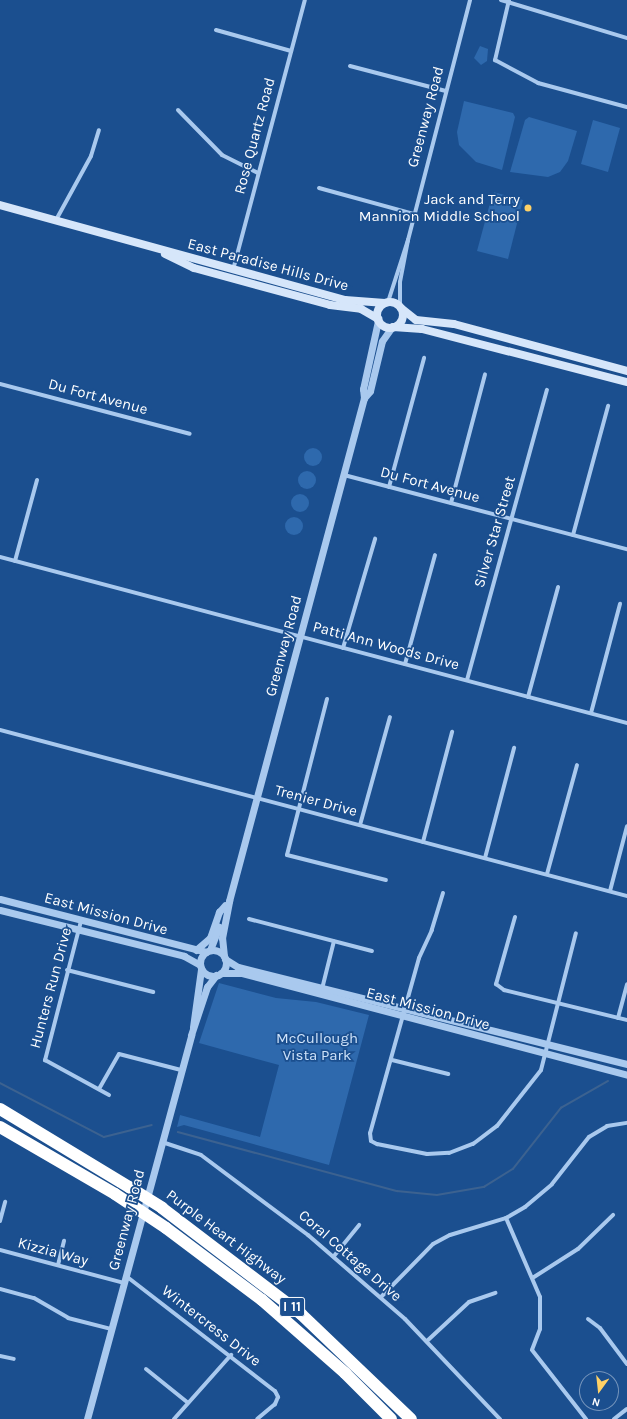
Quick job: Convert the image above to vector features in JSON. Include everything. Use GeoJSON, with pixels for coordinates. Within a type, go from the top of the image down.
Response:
{"type":"FeatureCollection","features":[{"type":"Feature","properties":{"kind":"highway","name":"Purple Heart Highway"},"geometry":{"type":"LineString","coordinates":[[0,1109],[162,1208],[301,1314],[411,1419]]}},
{"type":"Feature","properties":{"kind":"highway","name":"Purple Heart Highway"},"geometry":{"type":"LineString","coordinates":[[0,1127],[115,1194],[166,1228],[262,1300],[345,1373],[391,1419]]}},
{"type":"Feature","properties":{"kind":"main road","name":"East Paradise Hills Drive"},"geometry":{"type":"LineString","coordinates":[[0,205],[145,244],[232,274],[361,309],[378,320]]}},
{"type":"Feature","properties":{"kind":"main road","name":"East Paradise Hills Drive"},"geometry":{"type":"LineString","coordinates":[[232,274],[354,302],[386,303]]}},
{"type":"Feature","properties":{"kind":"main road"},"geometry":{"type":"LineString","coordinates":[[627,371],[454,324],[416,320],[401,307],[386,303],[380,308],[378,320],[392,327],[422,329],[627,382]]}},
{"type":"Feature","properties":{"kind":"main road"},"geometry":{"type":"LineString","coordinates":[[392,327],[402,320],[401,307]]}},
{"type":"Feature","properties":{"kind":"street","name":"Rose Quartz Road"},"geometry":{"type":"LineString","coordinates":[[232,274],[305,0]]}},
{"type":"Feature","properties":{"kind":"street","name":"Greenway Road"},"geometry":{"type":"LineString","coordinates":[[401,307],[400,282],[408,240],[470,0]]}},
{"type":"Feature","properties":{"kind":"street"},"geometry":{"type":"LineString","coordinates":[[501,0],[509,1],[627,38]]}},
{"type":"Feature","properties":{"kind":"street"},"geometry":{"type":"LineString","coordinates":[[509,1],[495,60],[538,83],[627,107]]}},
{"type":"Feature","properties":{"kind":"street"},"geometry":{"type":"LineString","coordinates":[[216,30],[291,50]]}},
{"type":"Feature","properties":{"kind":"street"},"geometry":{"type":"LineString","coordinates":[[350,66],[446,91]]}},
{"type":"Feature","properties":{"kind":"street"},"geometry":{"type":"LineString","coordinates":[[178,110],[222,156],[258,173]]}},
{"type":"Feature","properties":{"kind":"street"},"geometry":{"type":"LineString","coordinates":[[56,220],[91,156],[99,130]]}},
{"type":"Feature","properties":{"kind":"street"},"geometry":{"type":"LineString","coordinates":[[319,188],[414,214]]}},
{"type":"Feature","properties":{"kind":"street","name":"Greenway Road"},"geometry":{"type":"LineString","coordinates":[[386,303],[408,240]]}},
{"type":"Feature","properties":{"kind":"street","name":"Greenway Road"},"geometry":{"type":"LineString","coordinates":[[364,398],[363,389],[378,320]]}},
{"type":"Feature","properties":{"kind":"street","name":"Greenway Road"},"geometry":{"type":"LineString","coordinates":[[193,1027],[201,967],[208,951],[217,937],[364,398],[371,387],[382,341],[392,327]]}},
{"type":"Feature","properties":{"kind":"street"},"geometry":{"type":"LineString","coordinates":[[389,486],[424,358]]}},
{"type":"Feature","properties":{"kind":"street"},"geometry":{"type":"LineString","coordinates":[[450,503],[485,374]]}},
{"type":"Feature","properties":{"kind":"street","name":"Du Fort Avenue"},"geometry":{"type":"LineString","coordinates":[[0,384],[190,434]]}},
{"type":"Feature","properties":{"kind":"street","name":"Silver Star Street"},"geometry":{"type":"LineString","coordinates":[[467,680],[547,390]]}},
{"type":"Feature","properties":{"kind":"street"},"geometry":{"type":"LineString","coordinates":[[574,535],[608,406]]}},
{"type":"Feature","properties":{"kind":"street","name":"Du Fort Avenue"},"geometry":{"type":"LineString","coordinates":[[344,475],[627,549]]}},
{"type":"Feature","properties":{"kind":"street"},"geometry":{"type":"LineString","coordinates":[[15,561],[37,480]]}},
{"type":"Feature","properties":{"kind":"street"},"geometry":{"type":"LineString","coordinates":[[344,648],[375,539]]}},
{"type":"Feature","properties":{"kind":"street"},"geometry":{"type":"LineString","coordinates":[[405,664],[434,555]]}},
{"type":"Feature","properties":{"kind":"street","name":"Patti Ann Woods Drive"},"geometry":{"type":"LineString","coordinates":[[0,557],[627,722]]}},
{"type":"Feature","properties":{"kind":"street"},"geometry":{"type":"LineString","coordinates":[[528,697],[558,587]]}},
{"type":"Feature","properties":{"kind":"street"},"geometry":{"type":"LineString","coordinates":[[590,713],[620,604]]}},
{"type":"Feature","properties":{"kind":"street"},"geometry":{"type":"LineString","coordinates":[[327,699],[287,855],[386,880]]}},
{"type":"Feature","properties":{"kind":"street"},"geometry":{"type":"LineString","coordinates":[[360,825],[390,717]]}},
{"type":"Feature","properties":{"kind":"street","name":"Trenier Drive"},"geometry":{"type":"LineString","coordinates":[[0,730],[627,896]]}},
{"type":"Feature","properties":{"kind":"street"},"geometry":{"type":"LineString","coordinates":[[423,842],[452,732]]}},
{"type":"Feature","properties":{"kind":"street"},"geometry":{"type":"LineString","coordinates":[[485,858],[514,748]]}},
{"type":"Feature","properties":{"kind":"street"},"geometry":{"type":"LineString","coordinates":[[547,874],[577,765]]}},
{"type":"Feature","properties":{"kind":"street"},"geometry":{"type":"LineString","coordinates":[[610,891],[627,826]]}},
{"type":"Feature","properties":{"kind":"street"},"geometry":{"type":"LineString","coordinates":[[443,893],[403,1016],[371,1140],[427,1154],[449,1153],[473,1144],[497,1126],[538,1075],[545,1054],[546,1043],[576,933]]}},
{"type":"Feature","properties":{"kind":"street","name":"East Mission Drive"},"geometry":{"type":"LineString","coordinates":[[0,899],[196,950],[208,951],[224,957],[238,967],[321,990],[403,1016],[627,1075]]}},
{"type":"Feature","properties":{"kind":"street"},"geometry":{"type":"LineString","coordinates":[[196,950],[210,938],[219,912],[227,903]]}},
{"type":"Feature","properties":{"kind":"street","name":"Greenway Road"},"geometry":{"type":"LineString","coordinates":[[87,1419],[193,1027],[207,987],[219,974],[224,957],[222,938],[227,903]]}},
{"type":"Feature","properties":{"kind":"street","name":"East Mission Drive"},"geometry":{"type":"LineString","coordinates":[[1,913],[184,956],[201,967],[219,974],[242,973],[406,1006],[627,1064]]}},
{"type":"Feature","properties":{"kind":"street"},"geometry":{"type":"LineString","coordinates":[[515,917],[496,984],[504,990],[627,1020]]}},
{"type":"Feature","properties":{"kind":"street"},"geometry":{"type":"LineString","coordinates":[[249,919],[372,951]]}},
{"type":"Feature","properties":{"kind":"street","name":"Hunters Run Drive"},"geometry":{"type":"LineString","coordinates":[[81,921],[67,970],[45,1060],[109,1095]]}},
{"type":"Feature","properties":{"kind":"street"},"geometry":{"type":"LineString","coordinates":[[321,990],[334,942]]}},
{"type":"Feature","properties":{"kind":"street"},"geometry":{"type":"LineString","coordinates":[[67,970],[153,992]]}},
{"type":"Feature","properties":{"kind":"street"},"geometry":{"type":"LineString","coordinates":[[618,1018],[627,984]]}},
{"type":"Feature","properties":{"kind":"street"},"geometry":{"type":"LineString","coordinates":[[99,1089],[119,1054],[181,1070]]}},
{"type":"Feature","properties":{"kind":"street"},"geometry":{"type":"LineString","coordinates":[[392,1060],[448,1074]]}},
{"type":"Feature","properties":{"kind":"street"},"geometry":{"type":"LineString","coordinates":[[381,1297],[419,1256],[441,1239],[506,1218],[552,1184],[589,1137],[607,1126],[627,1123]]}},
{"type":"Feature","properties":{"kind":"street","name":"Coral Cottage Drive"},"geometry":{"type":"LineString","coordinates":[[162,1142],[192,1151],[213,1163],[334,1256],[381,1297],[427,1341],[500,1419]]}},
{"type":"Feature","properties":{"kind":"street"},"geometry":{"type":"LineString","coordinates":[[0,1221],[5,1202]]}},
{"type":"Feature","properties":{"kind":"street"},"geometry":{"type":"LineString","coordinates":[[534,1276],[569,1256],[613,1215]]}},
{"type":"Feature","properties":{"kind":"street"},"geometry":{"type":"LineString","coordinates":[[506,1218],[534,1276],[542,1314],[532,1350],[586,1419]]}},
{"type":"Feature","properties":{"kind":"street"},"geometry":{"type":"LineString","coordinates":[[334,1256],[359,1225]]}},
{"type":"Feature","properties":{"kind":"street"},"geometry":{"type":"LineString","coordinates":[[58,1265],[64,1241]]}},
{"type":"Feature","properties":{"kind":"street","name":"Kizzia Way"},"geometry":{"type":"LineString","coordinates":[[0,1250],[58,1265],[125,1279]]}},
{"type":"Feature","properties":{"kind":"street","name":"Wintercress Drive"},"geometry":{"type":"LineString","coordinates":[[125,1279],[231,1355],[278,1397],[257,1419]]}},
{"type":"Feature","properties":{"kind":"street"},"geometry":{"type":"LineString","coordinates":[[0,1289],[34,1298],[68,1318],[111,1329]]}},
{"type":"Feature","properties":{"kind":"street"},"geometry":{"type":"LineString","coordinates":[[427,1341],[469,1302],[495,1294]]}},
{"type":"Feature","properties":{"kind":"street"},"geometry":{"type":"LineString","coordinates":[[588,1319],[600,1328],[627,1364]]}},
{"type":"Feature","properties":{"kind":"street"},"geometry":{"type":"LineString","coordinates":[[174,1419],[231,1355]]}},
{"type":"Feature","properties":{"kind":"street"},"geometry":{"type":"LineString","coordinates":[[0,1356],[14,1359]]}},
{"type":"Feature","properties":{"kind":"street"},"geometry":{"type":"LineString","coordinates":[[146,1369],[188,1402]]}},
{"type":"Feature","properties":{"kind":"street"},"geometry":{"type":"LineString","coordinates":[[614,1419],[627,1409]]}},
{"type":"Feature","properties":{"kind":"green space"},"geometry":{"type":"Polygon","coordinates":[[[480,46],[488,49],[487,61],[481,65],[474,58],[480,46]]]}},
{"type":"Feature","properties":{"kind":"green space"},"geometry":{"type":"Polygon","coordinates":[[[464,101],[513,113],[515,117],[502,170],[476,162],[459,145],[457,132],[464,101]]]}},
{"type":"Feature","properties":{"kind":"green space"},"geometry":{"type":"Polygon","coordinates":[[[529,117],[577,131],[568,161],[560,172],[548,177],[510,172],[525,120],[529,117]]]}},
{"type":"Feature","properties":{"kind":"green space"},"geometry":{"type":"Polygon","coordinates":[[[593,120],[620,128],[608,172],[581,164],[593,120]]]}},
{"type":"Feature","properties":{"kind":"green space"},"geometry":{"type":"Polygon","coordinates":[[[493,192],[523,200],[508,259],[477,251],[493,192]]]}},
{"type":"Feature","properties":{"kind":"green space"},"geometry":{"type":"Polygon","coordinates":[[[313,448],[319,451],[322,457],[319,463],[313,466],[307,463],[304,457],[307,451],[313,448]]]}},
{"type":"Feature","properties":{"kind":"green space"},"geometry":{"type":"Polygon","coordinates":[[[307,471],[313,474],[316,480],[313,486],[307,489],[301,486],[298,480],[301,474],[307,471]]]}},
{"type":"Feature","properties":{"kind":"green space"},"geometry":{"type":"Polygon","coordinates":[[[300,494],[306,497],[309,503],[306,509],[300,512],[294,509],[291,503],[294,497],[300,494]]]}},
{"type":"Feature","properties":{"kind":"green space"},"geometry":{"type":"Polygon","coordinates":[[[294,517],[300,520],[303,526],[300,532],[294,535],[288,532],[285,526],[288,520],[294,517]]]}},
{"type":"Feature","properties":{"kind":"green space","name":"McCullough Vista Park"},"geometry":{"type":"Polygon","coordinates":[[[219,983],[276,998],[316,1002],[369,1015],[329,1165],[184,1125],[177,1127],[180,1115],[260,1137],[279,1065],[199,1043],[219,983]]]}},
{"type":"Feature","properties":{"kind":"waterway"},"geometry":{"type":"LineString","coordinates":[[178,1132],[397,1191],[437,1195],[484,1187],[513,1169],[561,1108],[608,1081]]}},
{"type":"Feature","properties":{"kind":"waterway"},"geometry":{"type":"LineString","coordinates":[[0,1083],[104,1137],[152,1125]]}},
{"type":"Feature","properties":{"kind":"place","name":"Jack and Terry Mannion Middle School"},"geometry":{"type":"Point","coordinates":[528,208]}}]}
